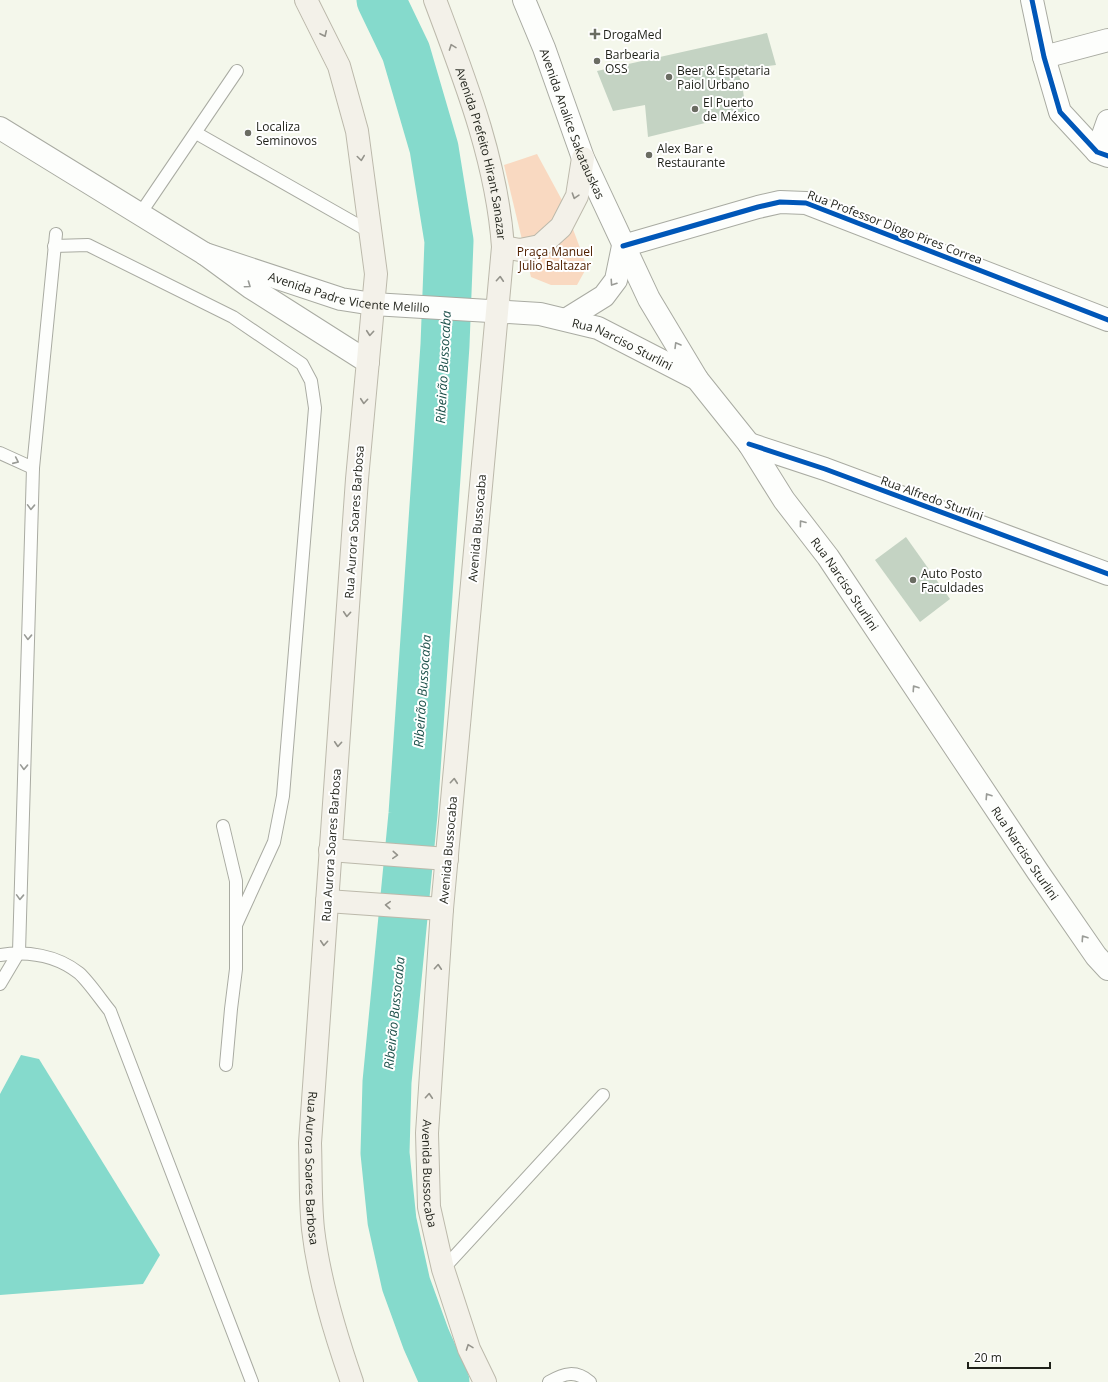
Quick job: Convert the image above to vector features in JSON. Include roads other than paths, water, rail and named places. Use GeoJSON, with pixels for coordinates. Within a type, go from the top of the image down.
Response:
{"type":"FeatureCollection","features":[{"type":"Feature","properties":{"kind":"main road"},"geometry":{"type":"LineString","coordinates":[[306,0],[339,66],[357,131],[372,233],[376,274],[373,304]]}},
{"type":"Feature","properties":{"kind":"main road","name":"Avenida Prefeito Hirant Sanazar"},"geometry":{"type":"LineString","coordinates":[[435,0],[472,98],[500,212],[503,246],[490,311]]}},
{"type":"Feature","properties":{"kind":"main road"},"geometry":{"type":"LineString","coordinates":[[503,246],[520,250],[540,246],[561,227],[577,196],[583,158]]}},
{"type":"Feature","properties":{"kind":"main road","name":"Rua Aurora Soares Barbosa"},"geometry":{"type":"LineString","coordinates":[[352,1382],[336,1333],[319,1263],[313,1229],[310,1143],[337,901],[330,850],[357,479],[373,304]]}},
{"type":"Feature","properties":{"kind":"main road","name":"Avenida Bussocaba"},"geometry":{"type":"LineString","coordinates":[[485,1382],[469,1349],[443,1269],[429,1207],[427,1133],[434,908],[490,311]]}},
{"type":"Feature","properties":{"kind":"main road"},"geometry":{"type":"LineString","coordinates":[[330,850],[439,858]]}},
{"type":"Feature","properties":{"kind":"main road"},"geometry":{"type":"LineString","coordinates":[[337,901],[434,908]]}},
{"type":"Feature","properties":{"kind":"street","name":"Avenida Analice Sakatauskas"},"geometry":{"type":"LineString","coordinates":[[524,0],[544,48],[583,158],[623,246],[649,299],[697,379]]}},
{"type":"Feature","properties":{"kind":"street"},"geometry":{"type":"LineString","coordinates":[[1032,0],[1044,57],[1060,112],[1102,154]]}},
{"type":"Feature","properties":{"kind":"street"},"geometry":{"type":"LineString","coordinates":[[1044,57],[1108,40]]}},
{"type":"Feature","properties":{"kind":"street"},"geometry":{"type":"LineString","coordinates":[[1102,154],[1108,121]]}},
{"type":"Feature","properties":{"kind":"street","name":"Avenida Padre Vicente Melillo"},"geometry":{"type":"LineString","coordinates":[[0,128],[205,254],[250,287],[368,362]]}},
{"type":"Feature","properties":{"kind":"street","name":"Rua Professor Diogo Pires Correa"},"geometry":{"type":"LineString","coordinates":[[623,246],[758,207],[780,202],[806,203],[1108,320]]}},
{"type":"Feature","properties":{"kind":"street"},"geometry":{"type":"LineString","coordinates":[[567,319],[604,296],[616,280],[623,246]]}},
{"type":"Feature","properties":{"kind":"street","name":"Avenida Padre Vicente Melillo"},"geometry":{"type":"LineString","coordinates":[[205,254],[342,299],[373,304],[490,311]]}},
{"type":"Feature","properties":{"kind":"street","name":"Rua Narciso Sturlini"},"geometry":{"type":"LineString","coordinates":[[490,311],[540,314],[567,319],[598,328],[697,379],[749,444],[784,500],[828,558],[1038,872],[1096,956],[1108,969]]}},
{"type":"Feature","properties":{"kind":"street","name":"Rua Alfredo Sturlini"},"geometry":{"type":"LineString","coordinates":[[749,444],[825,469],[1108,574]]}},
{"type":"Feature","properties":{"kind":"lane"},"geometry":{"type":"LineString","coordinates":[[140,214],[237,70]]}},
{"type":"Feature","properties":{"kind":"lane"},"geometry":{"type":"LineString","coordinates":[[196,133],[372,233]]}},
{"type":"Feature","properties":{"kind":"lane"},"geometry":{"type":"LineString","coordinates":[[0,984],[19,952],[33,468],[55,240],[88,245],[233,317],[302,364],[311,381],[315,408],[283,796],[274,842],[236,925]]}},
{"type":"Feature","properties":{"kind":"lane"},"geometry":{"type":"LineString","coordinates":[[0,453],[33,468]]}},
{"type":"Feature","properties":{"kind":"lane"},"geometry":{"type":"LineString","coordinates":[[223,826],[236,881],[236,969],[226,1065]]}},
{"type":"Feature","properties":{"kind":"lane"},"geometry":{"type":"LineString","coordinates":[[0,955],[19,952],[47,956],[79,973],[110,1011],[252,1382]]}},
{"type":"Feature","properties":{"kind":"lane"},"geometry":{"type":"LineString","coordinates":[[443,1269],[603,1095]]}},
{"type":"Feature","properties":{"kind":"lane"},"geometry":{"type":"LineString","coordinates":[[549,1382],[559,1376],[571,1374],[582,1375],[590,1382]]}},
{"type":"Feature","properties":{"kind":"water"},"geometry":{"type":"Polygon","coordinates":[[[21,1055],[39,1059],[160,1255],[143,1284],[0,1295],[0,1094],[21,1055]]]}},
{"type":"Feature","properties":{"kind":"waterway","name":"Ribeirão Bussocaba"},"geometry":{"type":"LineString","coordinates":[[381,0],[406,52],[434,148],[449,241],[445,345],[413,814],[387,1082],[385,1153],[392,1221],[406,1284],[426,1339],[445,1382]]}},
{"type":"Feature","properties":{"kind":"place","name":"DrogaMed"},"geometry":{"type":"Point","coordinates":[595,34]}},
{"type":"Feature","properties":{"kind":"place","name":"Barbearia OSS"},"geometry":{"type":"Point","coordinates":[597,61]}},
{"type":"Feature","properties":{"kind":"place","name":"Beer & Espetaria Paiol Urbano"},"geometry":{"type":"Point","coordinates":[669,77]}},
{"type":"Feature","properties":{"kind":"place","name":"El Puerto de México"},"geometry":{"type":"Point","coordinates":[695,109]}},
{"type":"Feature","properties":{"kind":"place","name":"Localiza Seminovos"},"geometry":{"type":"Point","coordinates":[248,133]}},
{"type":"Feature","properties":{"kind":"place","name":"Alex Bar e Restaurante"},"geometry":{"type":"Point","coordinates":[649,155]}},
{"type":"Feature","properties":{"kind":"place","name":"Auto Posto Faculdades"},"geometry":{"type":"Point","coordinates":[913,580]}},
{"type":"Feature","properties":{"kind":"park label","name":"Praça Manuel Julio Baltazar"},"geometry":{"type":"Point","coordinates":[555,258]}}]}
